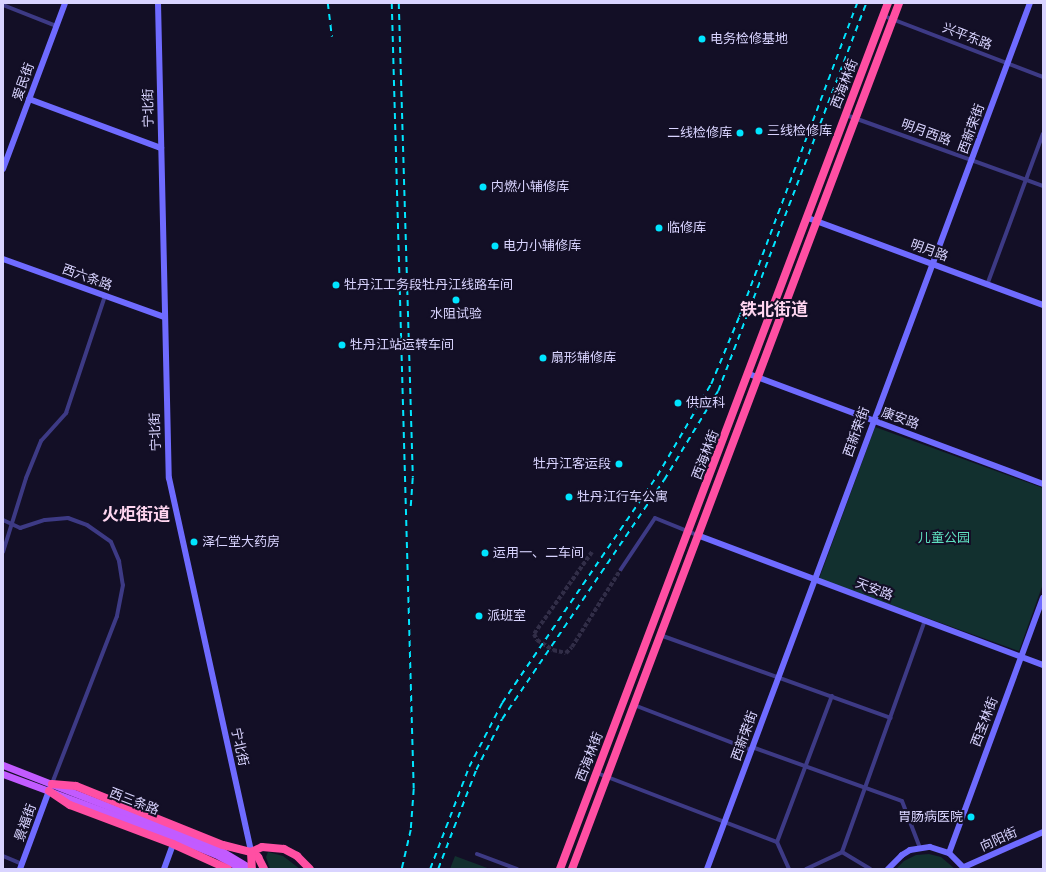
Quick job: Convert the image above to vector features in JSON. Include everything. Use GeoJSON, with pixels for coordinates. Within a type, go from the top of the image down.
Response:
{"type":"FeatureCollection","features":[{"type":"Feature","properties":{"kind":"highway","name":"西海林街"},"geometry":{"type":"LineString","coordinates":[[572,869],[660,635],[693,534],[749,374],[888,3]]}},
{"type":"Feature","properties":{"kind":"highway","name":"西海林街"},"geometry":{"type":"LineString","coordinates":[[560,869],[693,534],[758,378],[900,3]]}},
{"type":"Feature","properties":{"kind":"highway"},"geometry":{"type":"LineString","coordinates":[[50,787],[76,786],[223,845],[251,852],[258,857],[264,869]]}},
{"type":"Feature","properties":{"kind":"highway"},"geometry":{"type":"LineString","coordinates":[[50,787],[70,805],[173,844],[228,869]]}},
{"type":"Feature","properties":{"kind":"highway"},"geometry":{"type":"LineString","coordinates":[[251,852],[262,847],[284,849],[297,856],[310,869]]}},
{"type":"Feature","properties":{"kind":"highway"},"geometry":{"type":"LineString","coordinates":[[251,852],[252,869]]}},
{"type":"Feature","properties":{"kind":"main road","name":"西三条路"},"geometry":{"type":"LineString","coordinates":[[3,765],[50,787],[220,850],[252,869]]}},
{"type":"Feature","properties":{"kind":"main road","name":"西三条路"},"geometry":{"type":"LineString","coordinates":[[3,774],[50,787]]}},
{"type":"Feature","properties":{"kind":"main road","name":"西三条路"},"geometry":{"type":"LineString","coordinates":[[161,829],[215,854],[242,869]]}},
{"type":"Feature","properties":{"kind":"street","name":"爱民街"},"geometry":{"type":"LineString","coordinates":[[3,169],[65,3]]}},
{"type":"Feature","properties":{"kind":"street","name":"宁北街"},"geometry":{"type":"LineString","coordinates":[[158,3],[164,317],[169,478],[251,852]]}},
{"type":"Feature","properties":{"kind":"street","name":"西新荣街"},"geometry":{"type":"LineString","coordinates":[[707,869],[872,420],[972,160],[1030,3]]}},
{"type":"Feature","properties":{"kind":"street"},"geometry":{"type":"LineString","coordinates":[[3,5],[56,26]]}},
{"type":"Feature","properties":{"kind":"street","name":"兴平东路"},"geometry":{"type":"LineString","coordinates":[[884,16],[1043,77]]}},
{"type":"Feature","properties":{"kind":"street"},"geometry":{"type":"LineString","coordinates":[[29,99],[161,148]]}},
{"type":"Feature","properties":{"kind":"street","name":"明月西路"},"geometry":{"type":"LineString","coordinates":[[846,115],[1043,186]]}},
{"type":"Feature","properties":{"kind":"street"},"geometry":{"type":"LineString","coordinates":[[987,285],[1043,134]]}},
{"type":"Feature","properties":{"kind":"street","name":"明月路"},"geometry":{"type":"LineString","coordinates":[[808,218],[1043,305]]}},
{"type":"Feature","properties":{"kind":"street","name":"西六条路"},"geometry":{"type":"LineString","coordinates":[[3,259],[164,317]]}},
{"type":"Feature","properties":{"kind":"street"},"geometry":{"type":"LineString","coordinates":[[3,552],[40,441],[66,413],[105,296]]}},
{"type":"Feature","properties":{"kind":"street","name":"康安路"},"geometry":{"type":"LineString","coordinates":[[749,374],[1043,484]]}},
{"type":"Feature","properties":{"kind":"street"},"geometry":{"type":"LineString","coordinates":[[3,520],[20,528],[45,520],[68,518],[87,525],[111,542],[119,561],[122,585],[117,616],[50,787]]}},
{"type":"Feature","properties":{"kind":"street"},"geometry":{"type":"LineString","coordinates":[[621,569],[655,518],[693,534]]}},
{"type":"Feature","properties":{"kind":"street","name":"天安路"},"geometry":{"type":"LineString","coordinates":[[693,534],[1043,665]]}},
{"type":"Feature","properties":{"kind":"street","name":"西圣林街"},"geometry":{"type":"LineString","coordinates":[[949,853],[1043,598]]}},
{"type":"Feature","properties":{"kind":"street"},"geometry":{"type":"LineString","coordinates":[[806,869],[842,852],[925,620]]}},
{"type":"Feature","properties":{"kind":"street"},"geometry":{"type":"LineString","coordinates":[[660,635],[890,718]]}},
{"type":"Feature","properties":{"kind":"street"},"geometry":{"type":"LineString","coordinates":[[789,869],[777,842],[832,696]]}},
{"type":"Feature","properties":{"kind":"street"},"geometry":{"type":"LineString","coordinates":[[634,705],[752,749],[806,766],[902,801],[920,848]]}},
{"type":"Feature","properties":{"kind":"street"},"geometry":{"type":"LineString","coordinates":[[597,773],[777,842]]}},
{"type":"Feature","properties":{"kind":"street","name":"景福街"},"geometry":{"type":"LineString","coordinates":[[21,867],[50,787]]}},
{"type":"Feature","properties":{"kind":"street","name":"向阳街"},"geometry":{"type":"LineString","coordinates":[[964,868],[1043,832]]}},
{"type":"Feature","properties":{"kind":"street"},"geometry":{"type":"LineString","coordinates":[[164,869],[173,844]]}},
{"type":"Feature","properties":{"kind":"street"},"geometry":{"type":"LineString","coordinates":[[888,869],[902,855],[920,848],[940,849],[949,853],[964,868]]}},
{"type":"Feature","properties":{"kind":"street"},"geometry":{"type":"LineString","coordinates":[[842,852],[870,869]]}},
{"type":"Feature","properties":{"kind":"street"},"geometry":{"type":"LineString","coordinates":[[477,854],[517,869]]}},
{"type":"Feature","properties":{"kind":"street"},"geometry":{"type":"LineString","coordinates":[[3,856],[21,867]]}},
{"type":"Feature","properties":{"kind":"green space","name":"儿童公园"},"geometry":{"type":"Polygon","coordinates":[[[875,427],[1043,488],[1043,584],[1019,651],[819,579],[875,427]]]}},
{"type":"Feature","properties":{"kind":"green space"},"geometry":{"type":"Polygon","coordinates":[[[268,852],[283,856],[300,869],[270,869],[266,857],[268,852]]]}},
{"type":"Feature","properties":{"kind":"green space"},"geometry":{"type":"Polygon","coordinates":[[[929,854],[941,857],[955,869],[896,869],[904,861],[916,855],[929,854]]]}},
{"type":"Feature","properties":{"kind":"green space"},"geometry":{"type":"Polygon","coordinates":[[[455,856],[490,869],[450,869],[455,856]]]}},
{"type":"Feature","properties":{"kind":"tunnel"},"geometry":{"type":"LineString","coordinates":[[592,552],[534,634],[537,640],[553,650],[566,653],[572,647],[621,569]]}},
{"type":"Feature","properties":{"kind":"railway"},"geometry":{"type":"LineString","coordinates":[[328,3],[332,37]]}},
{"type":"Feature","properties":{"kind":"railway"},"geometry":{"type":"LineString","coordinates":[[392,3],[414,789],[411,830],[402,869]]}},
{"type":"Feature","properties":{"kind":"railway"},"geometry":{"type":"LineString","coordinates":[[399,3],[413,478],[411,507]]}},
{"type":"Feature","properties":{"kind":"railway"},"geometry":{"type":"LineString","coordinates":[[430,869],[469,767],[502,703],[657,476],[711,384],[739,317],[857,3]]}},
{"type":"Feature","properties":{"kind":"railway"},"geometry":{"type":"LineString","coordinates":[[438,869],[476,770],[502,719],[664,480],[718,391],[866,3]]}},
{"type":"Feature","properties":{"kind":"place","name":"电务检修基地"},"geometry":{"type":"Point","coordinates":[702,39]}},
{"type":"Feature","properties":{"kind":"place","name":"三线检修库"},"geometry":{"type":"Point","coordinates":[759,131]}},
{"type":"Feature","properties":{"kind":"place","name":"二线检修库"},"geometry":{"type":"Point","coordinates":[740,133]}},
{"type":"Feature","properties":{"kind":"place","name":"内燃小辅修库"},"geometry":{"type":"Point","coordinates":[483,187]}},
{"type":"Feature","properties":{"kind":"place","name":"临修库"},"geometry":{"type":"Point","coordinates":[659,228]}},
{"type":"Feature","properties":{"kind":"place","name":"电力小辅修库"},"geometry":{"type":"Point","coordinates":[495,246]}},
{"type":"Feature","properties":{"kind":"place","name":"牡丹江工务段牡丹江线路车间"},"geometry":{"type":"Point","coordinates":[336,285]}},
{"type":"Feature","properties":{"kind":"place","name":"水阻试验"},"geometry":{"type":"Point","coordinates":[456,300]}},
{"type":"Feature","properties":{"kind":"place","name":"牡丹江站运转车间"},"geometry":{"type":"Point","coordinates":[342,345]}},
{"type":"Feature","properties":{"kind":"place","name":"扇形辅修库"},"geometry":{"type":"Point","coordinates":[543,358]}},
{"type":"Feature","properties":{"kind":"place","name":"供应科"},"geometry":{"type":"Point","coordinates":[678,403]}},
{"type":"Feature","properties":{"kind":"place","name":"牡丹江客运段"},"geometry":{"type":"Point","coordinates":[619,464]}},
{"type":"Feature","properties":{"kind":"place","name":"牡丹江行车公寓"},"geometry":{"type":"Point","coordinates":[569,497]}},
{"type":"Feature","properties":{"kind":"place","name":"泽仁堂大药房"},"geometry":{"type":"Point","coordinates":[194,542]}},
{"type":"Feature","properties":{"kind":"place","name":"运用一、二车间"},"geometry":{"type":"Point","coordinates":[485,553]}},
{"type":"Feature","properties":{"kind":"place","name":"派班室"},"geometry":{"type":"Point","coordinates":[479,616]}},
{"type":"Feature","properties":{"kind":"place","name":"胃肠病医院"},"geometry":{"type":"Point","coordinates":[971,817]}},
{"type":"Feature","properties":{"kind":"district","name":"铁北街道"},"geometry":{"type":"Point","coordinates":[774,310]}},
{"type":"Feature","properties":{"kind":"district","name":"火炬街道"},"geometry":{"type":"Point","coordinates":[136,515]}}]}
